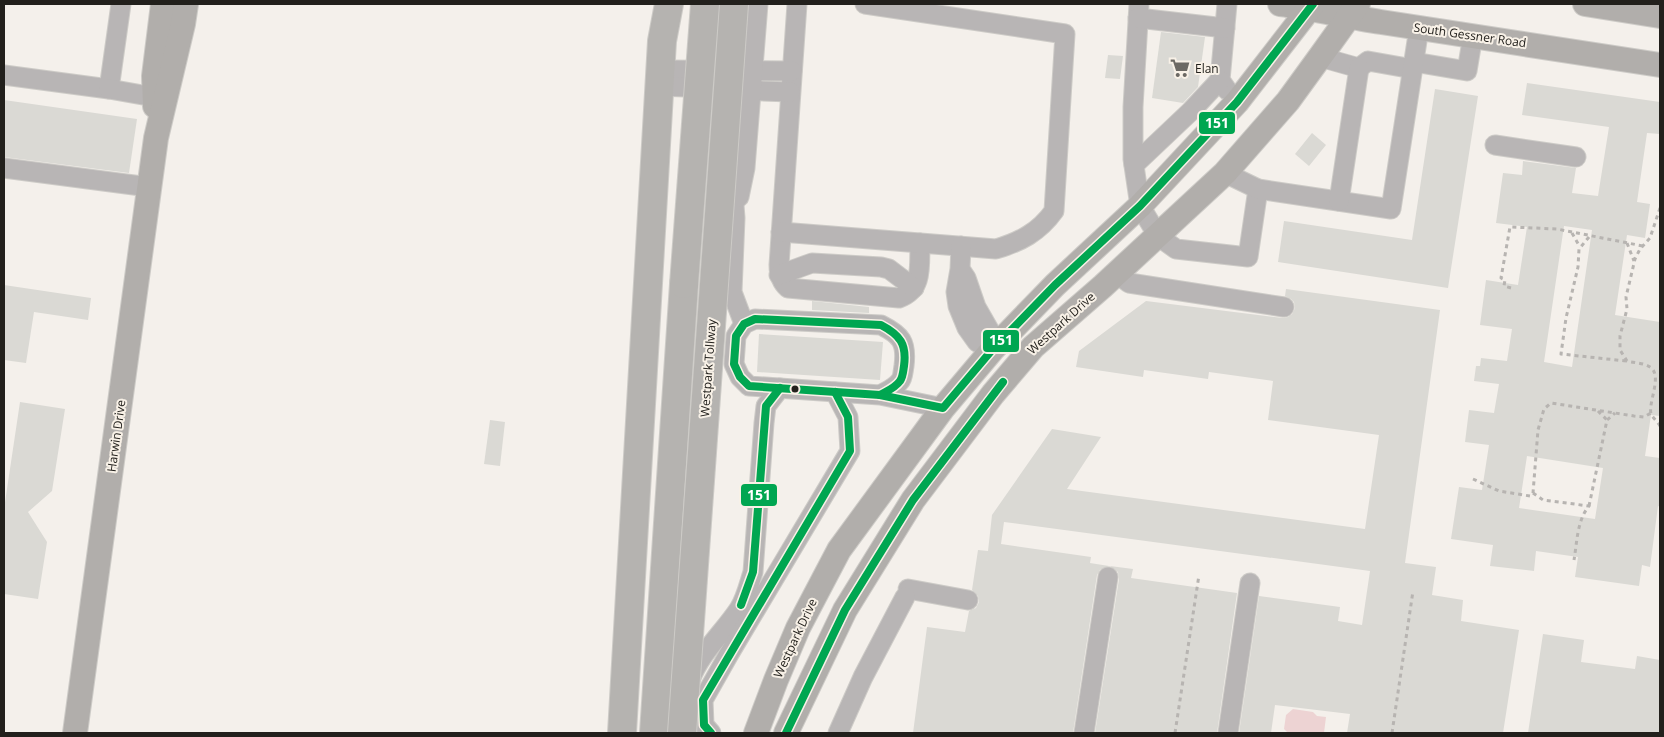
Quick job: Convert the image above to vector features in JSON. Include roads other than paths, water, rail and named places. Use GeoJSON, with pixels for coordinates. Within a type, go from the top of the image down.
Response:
{"type":"FeatureCollection","features":[{"type":"Feature","properties":{"kind":"highway"},"geometry":{"type":"LineString","coordinates":[[622,733],[662,40],[669,4]]}},
{"type":"Feature","properties":{"kind":"highway"},"geometry":{"type":"LineString","coordinates":[[654,733],[705,4]]}},
{"type":"Feature","properties":{"kind":"highway","name":"Westpark Tollway"},"geometry":{"type":"LineString","coordinates":[[684,733],[734,4]]}},
{"type":"Feature","properties":{"kind":"main road","name":"Harwin Drive"},"geometry":{"type":"LineString","coordinates":[[75,733],[156,138],[166,52],[163,4]]}},
{"type":"Feature","properties":{"kind":"main road","name":"Harwin Drive"},"geometry":{"type":"LineString","coordinates":[[156,138],[154,76],[186,4]]}},
{"type":"Feature","properties":{"kind":"main road","name":"South Gessner Road"},"geometry":{"type":"LineString","coordinates":[[1280,4],[1354,10],[1419,28],[1660,65]]}},
{"type":"Feature","properties":{"kind":"main road"},"geometry":{"type":"LineString","coordinates":[[1585,4],[1660,16]]}},
{"type":"Feature","properties":{"kind":"main road","name":"Westpark Drive"},"geometry":{"type":"LineString","coordinates":[[756,733],[798,628],[839,550],[943,408],[992,350],[1055,285],[1140,206],[1237,102],[1312,6]]}},
{"type":"Feature","properties":{"kind":"main road","name":"Westpark Drive"},"geometry":{"type":"LineString","coordinates":[[786,733],[845,610],[913,500],[993,394],[1033,347],[1158,236],[1225,173],[1288,101],[1354,10]]}},
{"type":"Feature","properties":{"kind":"main road"},"geometry":{"type":"LineString","coordinates":[[992,350],[1013,371]]}},
{"type":"Feature","properties":{"kind":"main road"},"geometry":{"type":"LineString","coordinates":[[839,550],[868,573]]}},
{"type":"Feature","properties":{"kind":"lane"},"geometry":{"type":"LineString","coordinates":[[108,89],[121,4]]}},
{"type":"Feature","properties":{"kind":"lane"},"geometry":{"type":"LineString","coordinates":[[735,218],[745,168],[758,4]]}},
{"type":"Feature","properties":{"kind":"lane"},"geometry":{"type":"LineString","coordinates":[[797,4],[781,232],[779,275],[783,284],[788,288],[899,298],[914,288],[917,282],[920,243]]}},
{"type":"Feature","properties":{"kind":"lane"},"geometry":{"type":"LineString","coordinates":[[781,232],[996,249],[1022,240],[1034,233],[1054,211],[1065,34],[865,4]]}},
{"type":"Feature","properties":{"kind":"lane"},"geometry":{"type":"LineString","coordinates":[[1134,165],[1191,111],[1220,80],[1227,4]]}},
{"type":"Feature","properties":{"kind":"lane"},"geometry":{"type":"LineString","coordinates":[[1225,28],[1139,11],[1133,107],[1134,165],[1140,206],[1158,236],[1176,249],[1248,257],[1258,190]]}},
{"type":"Feature","properties":{"kind":"lane"},"geometry":{"type":"LineString","coordinates":[[1225,173],[1258,190],[1391,209],[1419,28]]}},
{"type":"Feature","properties":{"kind":"lane"},"geometry":{"type":"LineString","coordinates":[[1339,201],[1359,68],[1368,62],[1467,71],[1473,35]]}},
{"type":"Feature","properties":{"kind":"lane"},"geometry":{"type":"LineString","coordinates":[[1320,57],[1359,68]]}},
{"type":"Feature","properties":{"kind":"lane"},"geometry":{"type":"LineString","coordinates":[[660,78],[752,70],[792,71]]}},
{"type":"Feature","properties":{"kind":"lane"},"geometry":{"type":"LineString","coordinates":[[4,74],[154,97]]}},
{"type":"Feature","properties":{"kind":"lane"},"geometry":{"type":"LineString","coordinates":[[660,78],[726,89],[790,92]]}},
{"type":"Feature","properties":{"kind":"lane"},"geometry":{"type":"LineString","coordinates":[[1220,80],[1237,102]]}},
{"type":"Feature","properties":{"kind":"lane"},"geometry":{"type":"LineString","coordinates":[[726,89],[732,94],[735,103],[731,166],[735,218],[732,292],[744,324]]}},
{"type":"Feature","properties":{"kind":"lane"},"geometry":{"type":"LineString","coordinates":[[1495,145],[1576,157]]}},
{"type":"Feature","properties":{"kind":"lane"},"geometry":{"type":"LineString","coordinates":[[4,168],[149,187]]}},
{"type":"Feature","properties":{"kind":"lane"},"geometry":{"type":"LineString","coordinates":[[961,246],[956,292],[958,306],[977,342],[992,350]]}},
{"type":"Feature","properties":{"kind":"lane"},"geometry":{"type":"LineString","coordinates":[[779,275],[812,262],[881,267],[889,269],[914,288]]}},
{"type":"Feature","properties":{"kind":"lane"},"geometry":{"type":"LineString","coordinates":[[1116,273],[1129,283],[1284,307]]}},
{"type":"Feature","properties":{"kind":"lane"},"geometry":{"type":"LineString","coordinates":[[880,395],[901,380],[904,362],[904,344],[896,333],[880,325],[755,319],[744,324],[736,336],[734,364],[740,377],[749,386],[880,395],[943,408]]}},
{"type":"Feature","properties":{"kind":"lane"},"geometry":{"type":"LineString","coordinates":[[684,733],[683,700],[695,667],[740,607],[753,572],[766,406],[780,388]]}},
{"type":"Feature","properties":{"kind":"lane"},"geometry":{"type":"LineString","coordinates":[[711,733],[704,725],[703,700],[850,451],[848,417],[835,392]]}},
{"type":"Feature","properties":{"kind":"lane"},"geometry":{"type":"LineString","coordinates":[[1084,733],[1108,577]]}},
{"type":"Feature","properties":{"kind":"lane"},"geometry":{"type":"LineString","coordinates":[[1228,733],[1250,584]]}},
{"type":"Feature","properties":{"kind":"lane"},"geometry":{"type":"LineString","coordinates":[[838,733],[863,677],[906,593],[968,600]]}},
{"type":"Feature","properties":{"kind":"place","name":"Elan"},"geometry":{"type":"Point","coordinates":[1180,68]}}]}
